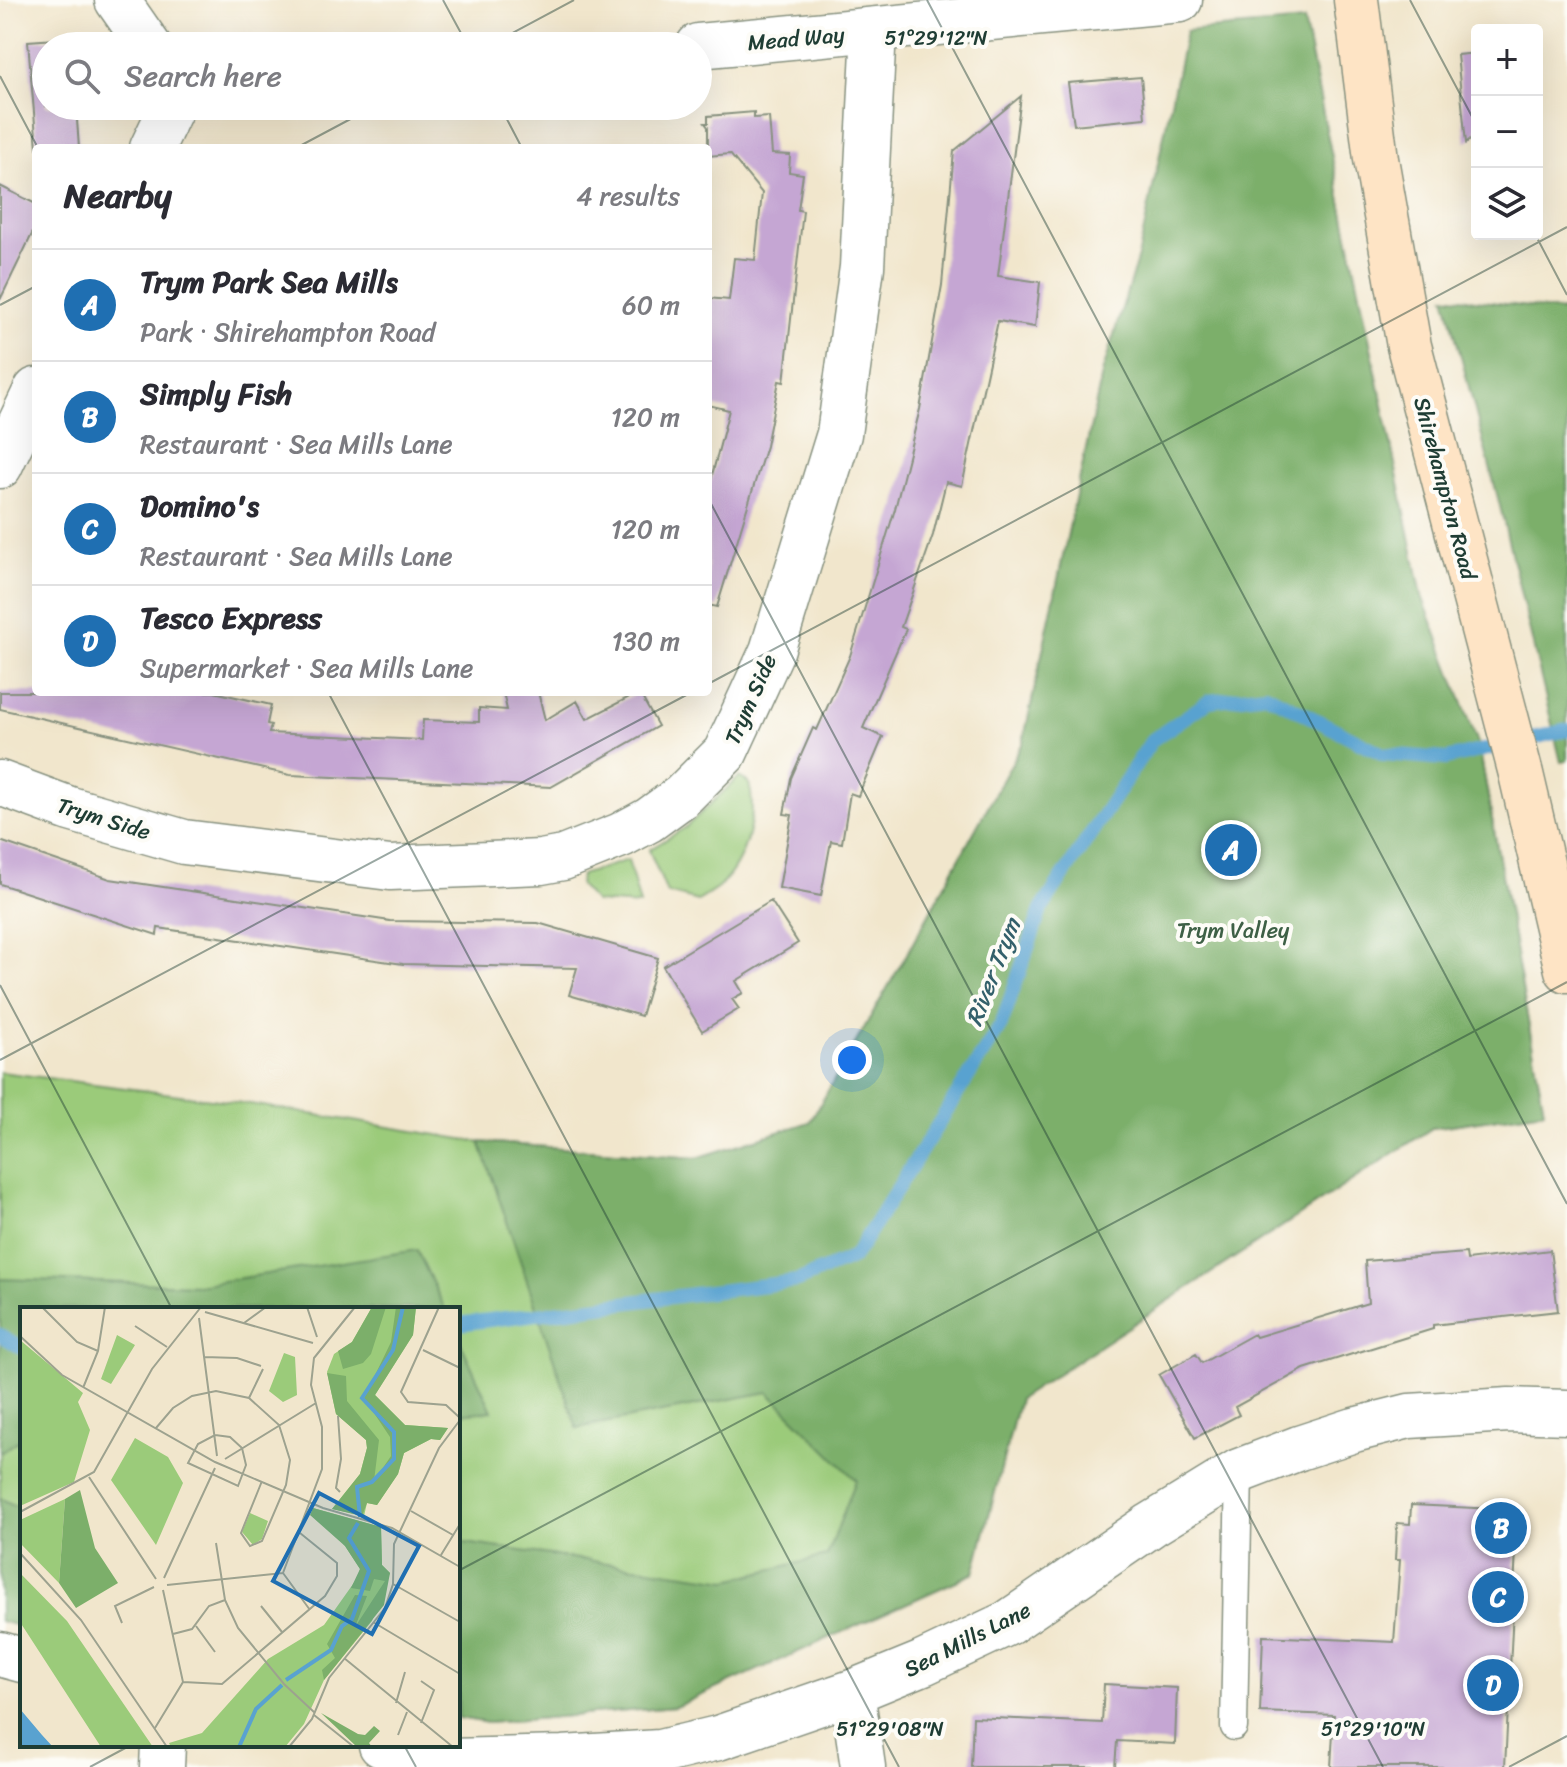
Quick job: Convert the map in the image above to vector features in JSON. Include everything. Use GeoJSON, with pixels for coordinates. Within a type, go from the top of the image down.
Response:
{"type":"FeatureCollection","features":[{"type":"Feature","properties":{"kind":"main road","name":"Shirehampton Road"},"geometry":{"type":"LineString","coordinates":[[1356,0],[1376,159],[1409,346],[1521,774],[1567,970]]}},
{"type":"Feature","properties":{"kind":"street"},"geometry":{"type":"LineString","coordinates":[[117,0],[139,32]]}},
{"type":"Feature","properties":{"kind":"street","name":"Mead Way"},"geometry":{"type":"LineString","coordinates":[[712,45],[1180,0]]}},
{"type":"Feature","properties":{"kind":"street","name":"Trym Side"},"geometry":{"type":"LineString","coordinates":[[0,783],[70,809],[184,842],[390,868],[541,862],[563,858],[649,820],[682,796],[725,753],[772,651],[839,434],[862,267],[874,30]]}},
{"type":"Feature","properties":{"kind":"street"},"geometry":{"type":"LineString","coordinates":[[154,144],[165,120]]}},
{"type":"Feature","properties":{"kind":"street"},"geometry":{"type":"LineString","coordinates":[[0,466],[32,398]]}},
{"type":"Feature","properties":{"kind":"street","name":"Sea Mills Lane"},"geometry":{"type":"LineString","coordinates":[[390,1747],[449,1761],[562,1758],[660,1752],[718,1738],[852,1692],[1008,1623],[1151,1525],[1239,1471],[1340,1434],[1409,1416],[1509,1410],[1567,1412]]}},
{"type":"Feature","properties":{"kind":"street"},"geometry":{"type":"LineString","coordinates":[[0,1654],[20,1659]]}},
{"type":"Feature","properties":{"kind":"street"},"geometry":{"type":"LineString","coordinates":[[852,1692],[863,1767]]}},
{"type":"Feature","properties":{"kind":"street"},"geometry":{"type":"LineString","coordinates":[[162,1767],[163,1747]]}},
{"type":"Feature","properties":{"kind":"lane"},"geometry":{"type":"LineString","coordinates":[[1234,1727],[1239,1471]]}},
{"type":"Feature","properties":{"kind":"green space","name":"Trym Valley"},"geometry":{"type":"Polygon","coordinates":[[[1304,21],[1422,596],[1479,746],[1544,1111],[1432,1128],[1019,1399],[974,1573],[675,1707],[488,1723],[460,1718],[460,1307],[20,1307],[20,1626],[0,1621],[0,1072],[250,1104],[480,1142],[697,1158],[810,1122],[1023,743],[1103,370],[1151,245],[1304,21]]]}},
{"type":"Feature","properties":{"kind":"green space","name":"Trym Valley"},"geometry":{"type":"Polygon","coordinates":[[[1304,21],[1422,596],[1479,746],[1544,1111],[1432,1128],[1019,1399],[974,1573],[675,1707],[488,1723],[460,1718],[460,1542],[728,1580],[827,1556],[856,1480],[768,1392],[577,1428],[480,1142],[697,1158],[810,1122],[1023,743],[1103,370],[1139,253],[1186,31],[1304,21]]]}},
{"type":"Feature","properties":{"kind":"green space"},"geometry":{"type":"Polygon","coordinates":[[[1445,296],[1567,312],[1567,761],[1561,762],[1499,502],[1445,296]]]}},
{"type":"Feature","properties":{"kind":"green space"},"geometry":{"type":"Polygon","coordinates":[[[739,777],[749,783],[752,810],[747,838],[736,865],[719,887],[698,901],[667,893],[649,850],[686,827],[739,777]]]}},
{"type":"Feature","properties":{"kind":"green space"},"geometry":{"type":"Polygon","coordinates":[[[628,860],[640,905],[595,902],[579,885],[581,875],[628,860]]]}},
{"type":"Feature","properties":{"kind":"green space"},"geometry":{"type":"Polygon","coordinates":[[[417,1250],[444,1307],[20,1307],[20,1439],[0,1453],[0,1279],[198,1285],[417,1250]]]}},
{"type":"Feature","properties":{"kind":"green space"},"geometry":{"type":"Polygon","coordinates":[[[460,1341],[492,1411],[460,1414],[460,1341]]]}},
{"type":"Feature","properties":{"kind":"green space"},"geometry":{"type":"Polygon","coordinates":[[[0,1498],[20,1508],[20,1626],[0,1621],[0,1498]]]}},
{"type":"Feature","properties":{"kind":"building"},"geometry":{"type":"Polygon","coordinates":[[[28,41],[32,41],[32,89],[28,41]]]}},
{"type":"Feature","properties":{"kind":"building"},"geometry":{"type":"Polygon","coordinates":[[[1471,54],[1471,138],[1466,143],[1457,55],[1471,54]]]}},
{"type":"Feature","properties":{"kind":"building"},"geometry":{"type":"Polygon","coordinates":[[[1141,77],[1145,118],[1074,125],[1068,83],[1141,77]]]}},
{"type":"Feature","properties":{"kind":"building"},"geometry":{"type":"Polygon","coordinates":[[[1021,96],[998,276],[1040,282],[1035,327],[998,321],[962,486],[946,482],[933,535],[901,627],[906,629],[863,728],[883,737],[858,796],[850,793],[842,843],[831,841],[821,896],[779,888],[792,815],[784,814],[791,778],[813,728],[817,730],[850,656],[895,509],[920,409],[942,285],[954,151],[1021,96]]]}},
{"type":"Feature","properties":{"kind":"building"},"geometry":{"type":"Polygon","coordinates":[[[754,112],[754,118],[769,117],[772,154],[790,155],[789,172],[803,174],[798,210],[803,211],[784,382],[779,381],[766,446],[717,607],[712,606],[712,476],[729,410],[712,406],[712,298],[729,300],[734,258],[755,260],[762,193],[730,154],[712,156],[712,144],[708,144],[708,127],[705,123],[712,120],[712,116],[754,112]]]}},
{"type":"Feature","properties":{"kind":"building"},"geometry":{"type":"Polygon","coordinates":[[[35,120],[77,120],[79,144],[37,144],[35,120]]]}},
{"type":"Feature","properties":{"kind":"building"},"geometry":{"type":"Polygon","coordinates":[[[0,186],[32,202],[32,234],[0,300],[0,186]]]}},
{"type":"Feature","properties":{"kind":"building"},"geometry":{"type":"Polygon","coordinates":[[[0,692],[32,692],[32,696],[232,696],[271,705],[267,724],[271,725],[269,733],[422,740],[423,720],[479,722],[479,708],[507,710],[504,696],[539,696],[545,720],[577,701],[587,719],[631,696],[641,696],[658,726],[551,787],[290,775],[0,709],[0,692]]]}},
{"type":"Feature","properties":{"kind":"building"},"geometry":{"type":"Polygon","coordinates":[[[0,841],[110,879],[390,921],[538,923],[658,958],[641,1016],[569,995],[577,968],[403,964],[158,928],[157,935],[0,884],[0,841]]]}},
{"type":"Feature","properties":{"kind":"building"},"geometry":{"type":"Polygon","coordinates":[[[771,901],[798,943],[736,981],[743,993],[732,999],[739,1009],[702,1031],[663,966],[771,901]]]}},
{"type":"Feature","properties":{"kind":"building"},"geometry":{"type":"Polygon","coordinates":[[[1550,1250],[1558,1311],[1433,1325],[1433,1329],[1304,1369],[1235,1407],[1239,1415],[1195,1438],[1159,1375],[1196,1354],[1202,1363],[1254,1334],[1256,1337],[1368,1303],[1365,1261],[1466,1253],[1467,1260],[1550,1250]]]}},
{"type":"Feature","properties":{"kind":"building"},"geometry":{"type":"Polygon","coordinates":[[[1411,1505],[1518,1510],[1505,1767],[1331,1767],[1334,1715],[1260,1712],[1263,1636],[1394,1642],[1400,1560],[1395,1560],[1397,1523],[1410,1524],[1411,1505]]]}},
{"type":"Feature","properties":{"kind":"building"},"geometry":{"type":"Polygon","coordinates":[[[1104,1684],[1177,1688],[1175,1744],[1117,1741],[1115,1767],[971,1767],[973,1717],[1102,1723],[1104,1684]]]}},
{"type":"Feature","properties":{"kind":"waterway","name":"River Trym"},"geometry":{"type":"LineString","coordinates":[[460,1324],[797,1281],[854,1257],[1001,1025],[1041,910],[1152,740],[1209,701],[1266,694],[1383,754],[1446,759],[1567,730]]}},
{"type":"Feature","properties":{"kind":"waterway","name":"River Trym"},"geometry":{"type":"LineString","coordinates":[[0,1335],[20,1347]]}},
{"type":"Feature","properties":{"kind":"place","name":"Trym Park Sea Mills"},"geometry":{"type":"Point","coordinates":[1231,850]}},
{"type":"Feature","properties":{"kind":"place","name":"Simply Fish"},"geometry":{"type":"Point","coordinates":[1501,1528]}},
{"type":"Feature","properties":{"kind":"place","name":"Domino's"},"geometry":{"type":"Point","coordinates":[1498,1597]}},
{"type":"Feature","properties":{"kind":"place","name":"Tesco Express"},"geometry":{"type":"Point","coordinates":[1493,1685]}}]}
